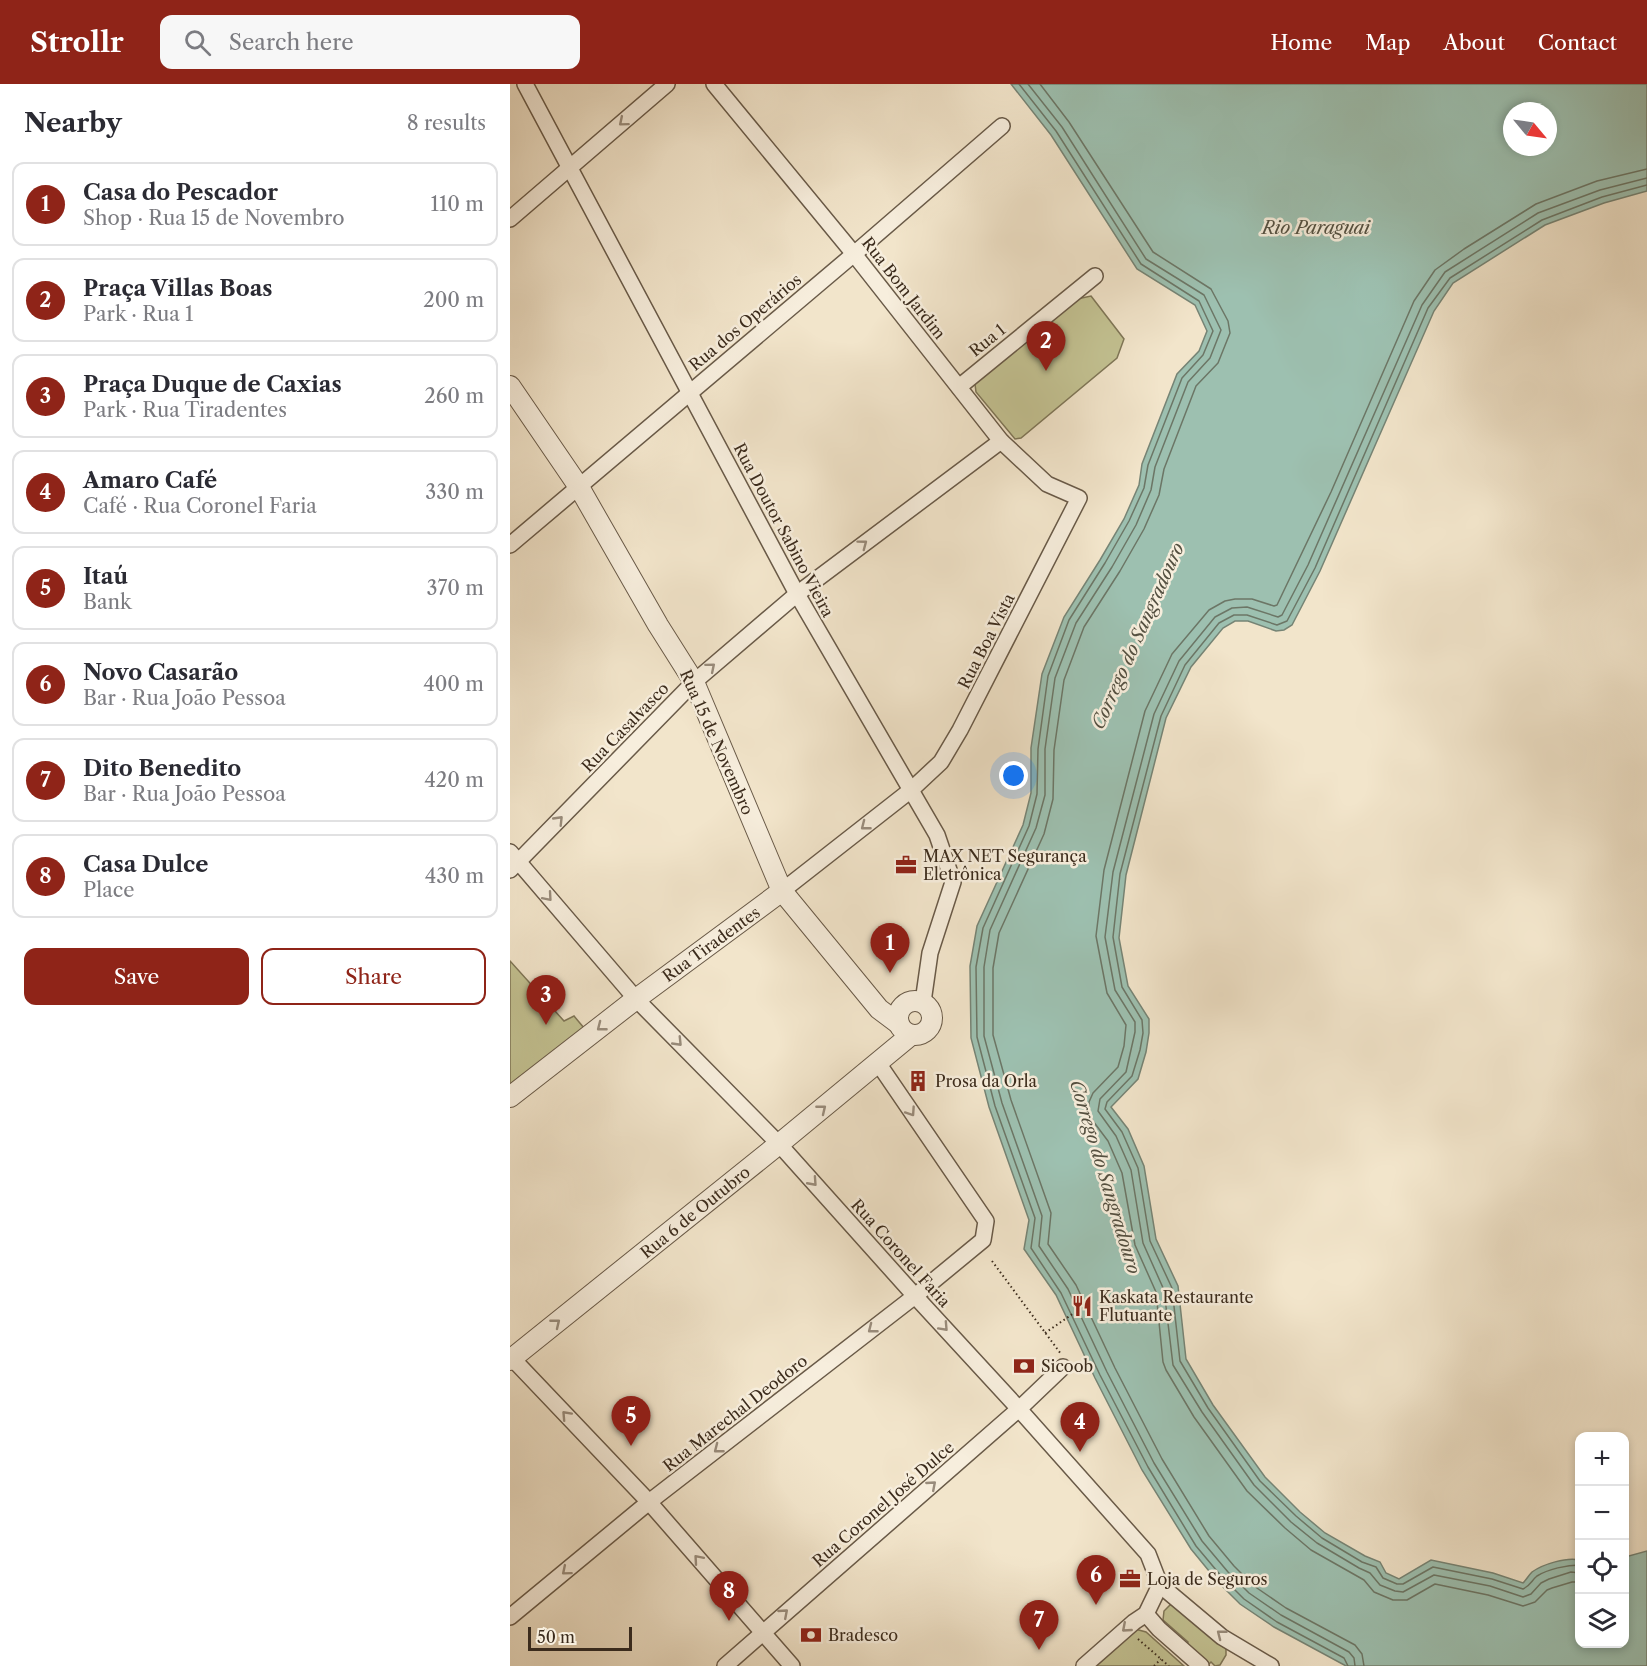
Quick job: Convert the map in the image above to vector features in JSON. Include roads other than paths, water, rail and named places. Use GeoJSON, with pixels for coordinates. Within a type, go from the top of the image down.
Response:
{"type":"FeatureCollection","features":[{"type":"Feature","properties":{"kind":"street","name":"Rua Doutor Sabino Vieira"},"geometry":{"type":"LineString","coordinates":[[525,84],[797,594],[937,835],[953,882],[930,953],[923,1002]]}},
{"type":"Feature","properties":{"kind":"street"},"geometry":{"type":"LineString","coordinates":[[510,219],[667,84]]}},
{"type":"Feature","properties":{"kind":"street","name":"Rua Bom Jardim"},"geometry":{"type":"LineString","coordinates":[[714,84],[855,254],[1001,441],[1047,484],[1079,498]]}},
{"type":"Feature","properties":{"kind":"street","name":"Rua dos Operários"},"geometry":{"type":"LineString","coordinates":[[510,545],[855,254],[1002,126]]}},
{"type":"Feature","properties":{"kind":"street","name":"Rua 1"},"geometry":{"type":"LineString","coordinates":[[959,387],[1095,276]]}},
{"type":"Feature","properties":{"kind":"street","name":"Rua 15 de Novembro"},"geometry":{"type":"LineString","coordinates":[[510,386],[579,487],[658,625],[694,682],[782,891],[879,1010],[905,1030]]}},
{"type":"Feature","properties":{"kind":"street","name":"Rua Casalvasco"},"geometry":{"type":"LineString","coordinates":[[513,861],[694,682],[797,594],[1001,441]]}},
{"type":"Feature","properties":{"kind":"street","name":"Rua Boa Vista"},"geometry":{"type":"LineString","coordinates":[[911,790],[940,762],[960,730],[1079,498]]}},
{"type":"Feature","properties":{"kind":"street","name":"Rua Tiradentes"},"geometry":{"type":"LineString","coordinates":[[510,1097],[911,790]]}},
{"type":"Feature","properties":{"kind":"street","name":"Rua Coronel Faria"},"geometry":{"type":"LineString","coordinates":[[513,861],[636,999],[779,1144],[1019,1409],[1148,1554],[1160,1585]]}},
{"type":"Feature","properties":{"kind":"street"},"geometry":{"type":"LineString","coordinates":[[911,1001],[923,1002],[931,1011],[932,1022],[926,1031],[905,1030],[898,1012],[901,1007],[911,1001]]}},
{"type":"Feature","properties":{"kind":"street","name":"Rua 6 de Outubro"},"geometry":{"type":"LineString","coordinates":[[511,1358],[878,1063],[905,1030]]}},
{"type":"Feature","properties":{"kind":"street","name":"Rua Marechal Deodoro"},"geometry":{"type":"LineString","coordinates":[[510,1617],[649,1502],[915,1296],[983,1240],[986,1221],[878,1063]]}},
{"type":"Feature","properties":{"kind":"street"},"geometry":{"type":"LineString","coordinates":[[511,1358],[649,1502],[792,1666]]}},
{"type":"Feature","properties":{"kind":"street","name":"Rua Coronel José Dulce"},"geometry":{"type":"LineString","coordinates":[[725,1666],[1019,1409],[1063,1367]]}},
{"type":"Feature","properties":{"kind":"street"},"geometry":{"type":"LineString","coordinates":[[1084,1666],[1146,1614],[1160,1585],[1222,1636],[1270,1666]]}},
{"type":"Feature","properties":{"kind":"street"},"geometry":{"type":"LineString","coordinates":[[1146,1614],[1201,1666]]}},
{"type":"Feature","properties":{"kind":"water","name":"Rio Paraguai"},"geometry":{"type":"Polygon","coordinates":[[[1011,84],[1647,84],[1647,191],[1604,203],[1545,225],[1453,283],[1434,311],[1320,571],[1292,625],[1284,630],[1276,631],[1248,621],[1235,621],[1223,628],[1191,667],[1166,718],[1126,875],[1119,938],[1128,986],[1149,1019],[1149,1033],[1138,1079],[1111,1107],[1128,1129],[1144,1166],[1156,1239],[1178,1286],[1186,1359],[1213,1405],[1265,1477],[1325,1533],[1380,1562],[1386,1573],[1399,1579],[1431,1560],[1493,1573],[1523,1583],[1532,1572],[1542,1566],[1562,1560],[1575,1559],[1575,1648],[1629,1648],[1629,1556],[1647,1551],[1647,1666],[1346,1666],[1274,1627],[1240,1604],[1191,1549],[1142,1470],[1056,1295],[1024,1249],[1029,1220],[989,1107],[971,1038],[970,966],[977,926],[1023,825],[1031,793],[1031,748],[1042,674],[1064,617],[1124,519],[1139,485],[1142,464],[1177,374],[1199,351],[1207,331],[1195,305],[1137,269],[1051,135],[1011,84]]]}},
{"type":"Feature","properties":{"kind":"place","name":"Praça Villas Boas"},"geometry":{"type":"Point","coordinates":[1046,371]}},
{"type":"Feature","properties":{"kind":"place","name":"MAX NET Segurança Eletrônica"},"geometry":{"type":"Point","coordinates":[906,865]}},
{"type":"Feature","properties":{"kind":"place","name":"Casa do Pescador"},"geometry":{"type":"Point","coordinates":[890,973]}},
{"type":"Feature","properties":{"kind":"place","name":"Praça Duque de Caxias"},"geometry":{"type":"Point","coordinates":[546,1025]}},
{"type":"Feature","properties":{"kind":"place","name":"Prosa da Orla"},"geometry":{"type":"Point","coordinates":[918,1081]}},
{"type":"Feature","properties":{"kind":"place","name":"Kaskata Restaurante Flutuante"},"geometry":{"type":"Point","coordinates":[1082,1306]}},
{"type":"Feature","properties":{"kind":"place","name":"Sicoob"},"geometry":{"type":"Point","coordinates":[1024,1366]}},
{"type":"Feature","properties":{"kind":"place","name":"Itaú"},"geometry":{"type":"Point","coordinates":[631,1446]}},
{"type":"Feature","properties":{"kind":"place","name":"Amaro Café"},"geometry":{"type":"Point","coordinates":[1080,1452]}},
{"type":"Feature","properties":{"kind":"place","name":"Loja de Seguros"},"geometry":{"type":"Point","coordinates":[1130,1579]}},
{"type":"Feature","properties":{"kind":"place","name":"Novo Casarão"},"geometry":{"type":"Point","coordinates":[1096,1605]}},
{"type":"Feature","properties":{"kind":"place","name":"Casa Dulce"},"geometry":{"type":"Point","coordinates":[729,1621]}},
{"type":"Feature","properties":{"kind":"place","name":"Bradesco"},"geometry":{"type":"Point","coordinates":[811,1635]}},
{"type":"Feature","properties":{"kind":"place","name":"Dito Benedito"},"geometry":{"type":"Point","coordinates":[1039,1650]}},
{"type":"Feature","properties":{"kind":"water label","name":"Corrego do Sangradouro"},"geometry":{"type":"Point","coordinates":[1138,636]}},
{"type":"Feature","properties":{"kind":"water label","name":"Corrego do Sangradouro"},"geometry":{"type":"Point","coordinates":[1105,1177]}}]}
